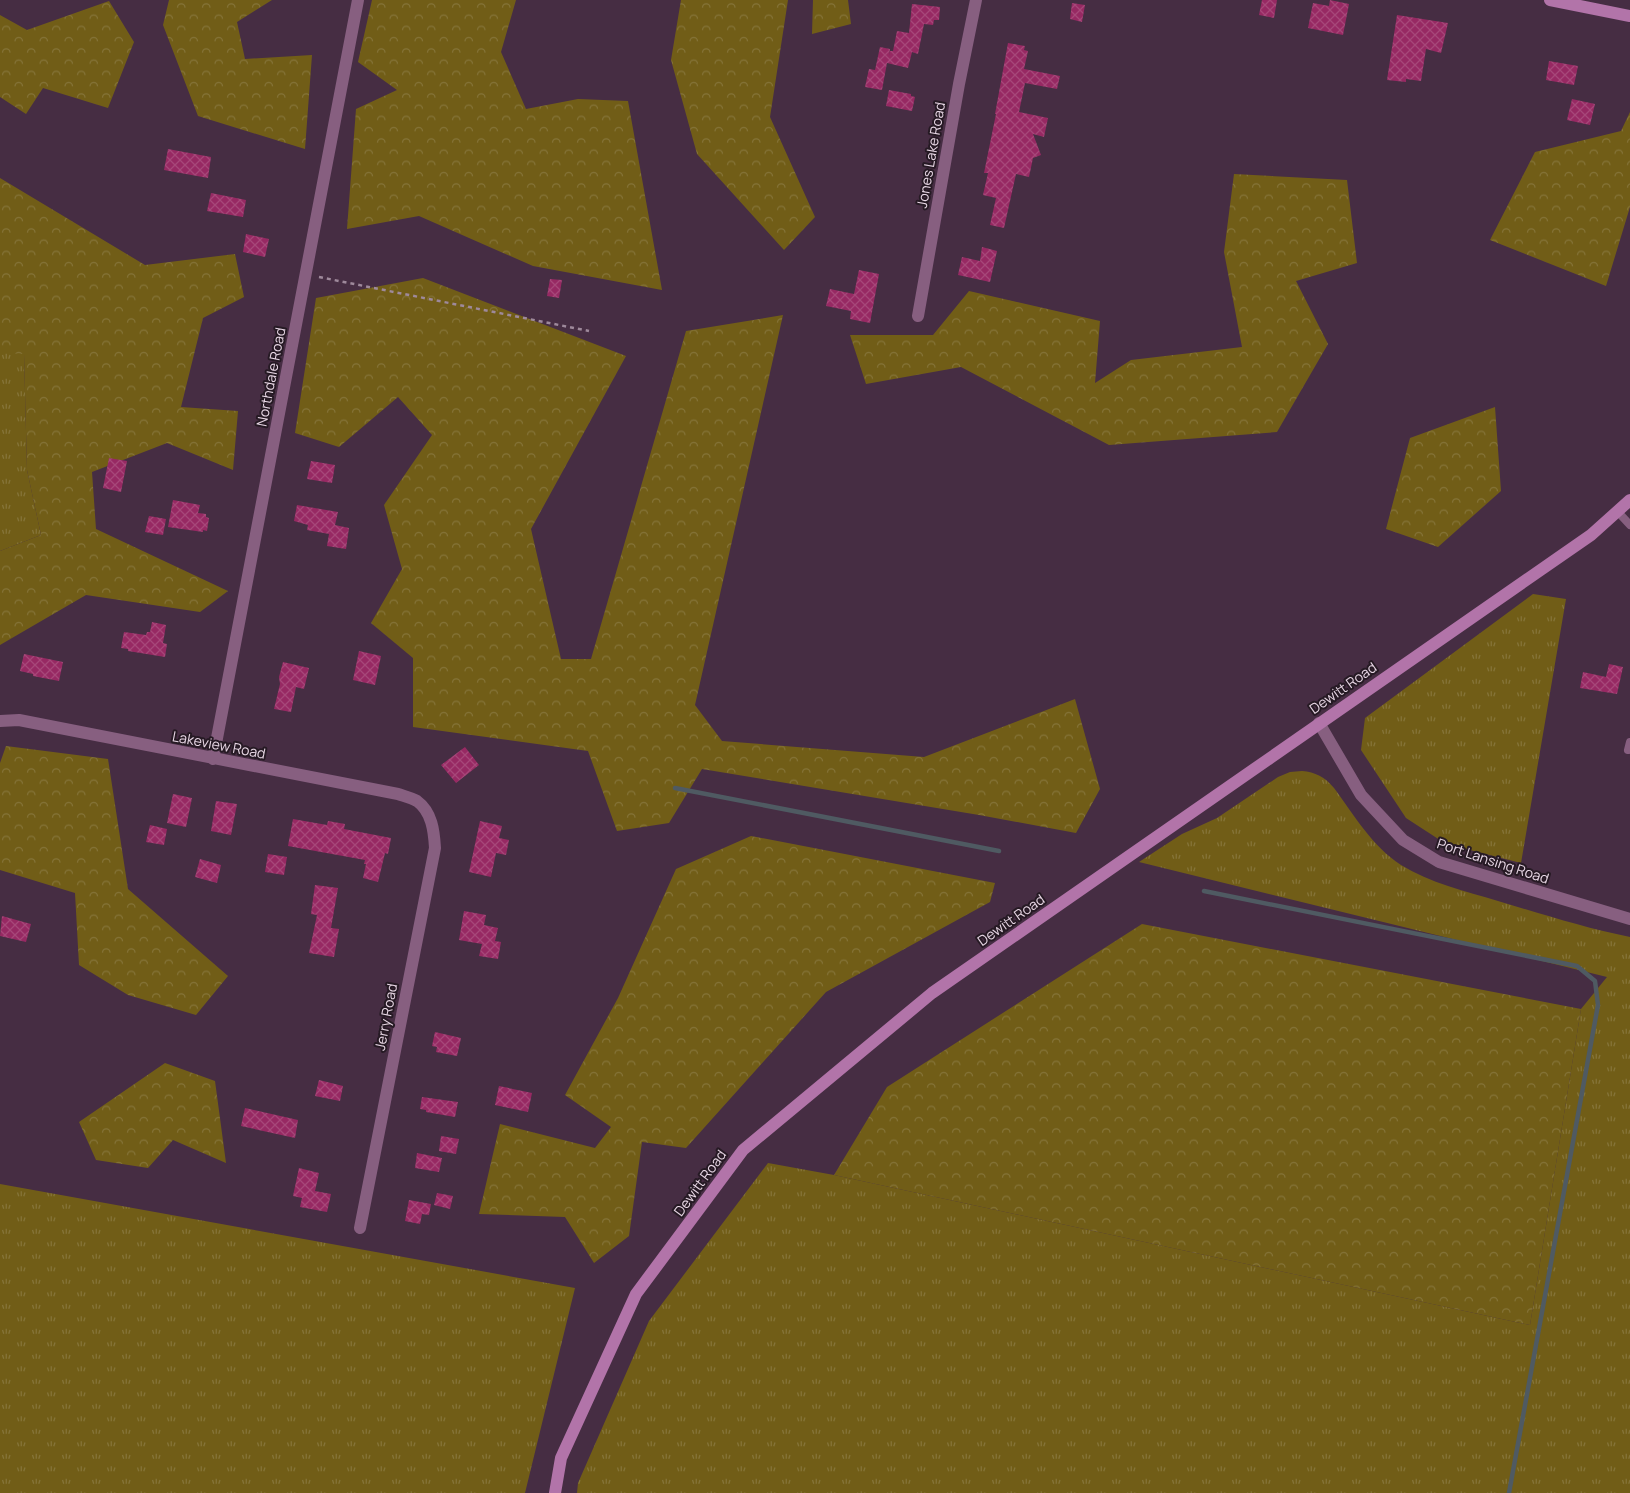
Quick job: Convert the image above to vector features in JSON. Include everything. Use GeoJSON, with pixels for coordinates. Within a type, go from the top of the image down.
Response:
{"type":"FeatureCollection","features":[{"type":"Feature","properties":{"kind":"street","name":"Northdale Road"},"geometry":{"type":"LineString","coordinates":[[213,759],[358,0]]}},
{"type":"Feature","properties":{"kind":"street","name":"Jones Lake Road"},"geometry":{"type":"LineString","coordinates":[[918,316],[959,84],[976,0]]}},
{"type":"Feature","properties":{"kind":"street"},"geometry":{"type":"LineString","coordinates":[[1550,0],[1630,16]]}},
{"type":"Feature","properties":{"kind":"street","name":"Dewitt Road"},"geometry":{"type":"LineString","coordinates":[[555,1493],[561,1458],[636,1294],[743,1150],[932,993],[1590,535],[1630,500]]}},
{"type":"Feature","properties":{"kind":"street","name":"Lakeview Road"},"geometry":{"type":"LineString","coordinates":[[0,721],[20,720],[398,794],[417,801],[427,813]]}},
{"type":"Feature","properties":{"kind":"street","name":"Port Lansing Road"},"geometry":{"type":"LineString","coordinates":[[1319,723],[1361,795],[1403,840],[1439,862],[1630,919]]}},
{"type":"Feature","properties":{"kind":"street","name":"Jerry Road"},"geometry":{"type":"LineString","coordinates":[[360,1228],[434,848],[434,829],[427,813]]}},
{"type":"Feature","properties":{"kind":"lane"},"geometry":{"type":"LineString","coordinates":[[1618,512],[1630,525]]}},
{"type":"Feature","properties":{"kind":"path"},"geometry":{"type":"LineString","coordinates":[[306,274],[589,331]]}},
{"type":"Feature","properties":{"kind":"green space"},"geometry":{"type":"Polygon","coordinates":[[[169,0],[272,0],[237,22],[245,59],[312,55],[305,149],[198,116],[163,25],[169,0]]]}},
{"type":"Feature","properties":{"kind":"green space"},"geometry":{"type":"Polygon","coordinates":[[[372,0],[516,0],[501,52],[526,109],[578,99],[628,101],[662,290],[533,266],[419,216],[347,229],[356,109],[397,90],[358,62],[372,0]]]}},
{"type":"Feature","properties":{"kind":"green space"},"geometry":{"type":"Polygon","coordinates":[[[681,0],[788,0],[770,117],[815,217],[784,250],[697,154],[671,60],[681,0]]]}},
{"type":"Feature","properties":{"kind":"green space"},"geometry":{"type":"Polygon","coordinates":[[[813,0],[848,0],[851,24],[812,34],[813,0]]]}},
{"type":"Feature","properties":{"kind":"green space"},"geometry":{"type":"Polygon","coordinates":[[[109,1],[134,42],[108,108],[43,88],[26,114],[0,97],[0,15],[27,30],[109,1]]]}},
{"type":"Feature","properties":{"kind":"green space"},"geometry":{"type":"Polygon","coordinates":[[[1630,112],[1630,207],[1606,286],[1490,240],[1535,152],[1621,131],[1630,112]]]}},
{"type":"Feature","properties":{"kind":"green space"},"geometry":{"type":"Polygon","coordinates":[[[1234,174],[1347,180],[1357,263],[1296,281],[1328,344],[1277,432],[1109,445],[961,367],[866,384],[850,335],[933,335],[969,291],[1100,321],[1095,383],[1131,360],[1242,347],[1224,252],[1234,174]]]}},
{"type":"Feature","properties":{"kind":"green space"},"geometry":{"type":"Polygon","coordinates":[[[0,178],[145,265],[235,254],[244,297],[203,318],[181,407],[238,411],[233,470],[167,443],[92,472],[96,529],[228,591],[200,612],[86,595],[0,645],[0,551],[41,535],[27,470],[24,354],[0,353],[0,178]]]}},
{"type":"Feature","properties":{"kind":"green space"},"geometry":{"type":"Polygon","coordinates":[[[423,278],[626,356],[531,529],[561,659],[591,659],[686,331],[783,315],[695,705],[722,741],[924,757],[1075,699],[1100,789],[1076,833],[702,769],[669,823],[617,831],[588,751],[413,727],[413,658],[371,623],[402,569],[384,505],[432,435],[398,397],[339,447],[295,433],[316,298],[423,278]]]}},
{"type":"Feature","properties":{"kind":"green space"},"geometry":{"type":"Polygon","coordinates":[[[0,353],[24,353],[27,470],[41,535],[0,551],[0,353]]]}},
{"type":"Feature","properties":{"kind":"green space"},"geometry":{"type":"Polygon","coordinates":[[[1495,407],[1501,491],[1438,547],[1386,529],[1410,438],[1495,407]]]}},
{"type":"Feature","properties":{"kind":"green space"},"geometry":{"type":"Polygon","coordinates":[[[1533,594],[1566,599],[1521,863],[1446,844],[1406,818],[1361,750],[1365,718],[1533,594]]]}},
{"type":"Feature","properties":{"kind":"green space"},"geometry":{"type":"Polygon","coordinates":[[[6,746],[108,759],[128,889],[228,976],[196,1015],[128,995],[79,965],[75,893],[0,870],[0,763],[6,746]]]}},
{"type":"Feature","properties":{"kind":"green space"},"geometry":{"type":"Polygon","coordinates":[[[1302,771],[1315,774],[1327,781],[1381,849],[1412,871],[1460,890],[1580,925],[1630,937],[1630,1493],[577,1493],[578,1483],[649,1321],[768,1163],[834,1175],[1530,1325],[1581,1009],[1607,977],[1139,862],[1182,834],[1217,818],[1278,777],[1290,772],[1302,771]]]}},
{"type":"Feature","properties":{"kind":"green space"},"geometry":{"type":"Polygon","coordinates":[[[751,836],[995,883],[990,902],[826,992],[686,1148],[642,1142],[629,1236],[594,1263],[565,1217],[479,1214],[500,1124],[595,1148],[611,1127],[565,1095],[618,998],[676,869],[751,836]]]}},
{"type":"Feature","properties":{"kind":"green space"},"geometry":{"type":"Polygon","coordinates":[[[1142,924],[1581,1009],[1530,1325],[834,1175],[887,1087],[1142,924]]]}},
{"type":"Feature","properties":{"kind":"green space"},"geometry":{"type":"Polygon","coordinates":[[[165,1063],[215,1081],[226,1163],[173,1140],[148,1168],[96,1160],[79,1122],[165,1063]]]}},
{"type":"Feature","properties":{"kind":"green space"},"geometry":{"type":"Polygon","coordinates":[[[0,1184],[575,1288],[525,1493],[0,1493],[0,1184]]]}},
{"type":"Feature","properties":{"kind":"building"},"geometry":{"type":"Polygon","coordinates":[[[1262,0],[1277,0],[1274,18],[1259,15],[1262,0]]]}},
{"type":"Feature","properties":{"kind":"building"},"geometry":{"type":"Polygon","coordinates":[[[1330,0],[1349,4],[1343,35],[1308,28],[1313,3],[1329,6],[1330,0]]]}},
{"type":"Feature","properties":{"kind":"building"},"geometry":{"type":"Polygon","coordinates":[[[1072,3],[1085,5],[1082,22],[1070,19],[1072,3]]]}},
{"type":"Feature","properties":{"kind":"building"},"geometry":{"type":"Polygon","coordinates":[[[912,4],[940,7],[939,20],[934,20],[933,25],[924,24],[918,54],[912,52],[908,68],[887,63],[882,90],[865,87],[869,69],[875,70],[880,47],[890,49],[889,56],[890,51],[893,51],[897,31],[909,33],[912,4]]]}},
{"type":"Feature","properties":{"kind":"building"},"geometry":{"type":"Polygon","coordinates":[[[1397,15],[1448,23],[1441,53],[1426,49],[1421,81],[1406,79],[1406,82],[1387,80],[1397,15]]]}},
{"type":"Feature","properties":{"kind":"building"},"geometry":{"type":"Polygon","coordinates":[[[1008,43],[1025,46],[1024,50],[1028,51],[1024,69],[1060,76],[1057,89],[1025,83],[1019,112],[1048,118],[1044,137],[1033,134],[1041,155],[1033,158],[1029,177],[1016,174],[1004,228],[990,225],[996,198],[983,195],[988,173],[984,173],[1008,43]]]}},
{"type":"Feature","properties":{"kind":"building"},"geometry":{"type":"Polygon","coordinates":[[[1549,61],[1578,66],[1574,85],[1546,80],[1549,61]]]}},
{"type":"Feature","properties":{"kind":"building"},"geometry":{"type":"Polygon","coordinates":[[[889,90],[911,94],[911,96],[915,97],[912,111],[886,106],[889,90]]]}},
{"type":"Feature","properties":{"kind":"building"},"geometry":{"type":"Polygon","coordinates":[[[1572,99],[1595,104],[1590,125],[1567,120],[1572,99]]]}},
{"type":"Feature","properties":{"kind":"building"},"geometry":{"type":"Polygon","coordinates":[[[168,149],[211,157],[208,178],[164,170],[168,149]]]}},
{"type":"Feature","properties":{"kind":"building"},"geometry":{"type":"Polygon","coordinates":[[[211,193],[246,200],[243,217],[207,211],[211,193]]]}},
{"type":"Feature","properties":{"kind":"building"},"geometry":{"type":"Polygon","coordinates":[[[246,234],[269,239],[265,257],[243,252],[246,234]]]}},
{"type":"Feature","properties":{"kind":"building"},"geometry":{"type":"Polygon","coordinates":[[[982,247],[997,251],[990,282],[958,275],[962,257],[980,261],[982,247]]]}},
{"type":"Feature","properties":{"kind":"building"},"geometry":{"type":"Polygon","coordinates":[[[859,270],[879,274],[870,323],[850,319],[851,311],[826,306],[830,289],[854,294],[859,270]]]}},
{"type":"Feature","properties":{"kind":"building"},"geometry":{"type":"Polygon","coordinates":[[[550,279],[562,280],[559,298],[547,296],[550,279]]]}},
{"type":"Feature","properties":{"kind":"building"},"geometry":{"type":"Polygon","coordinates":[[[109,458],[127,461],[121,492],[103,488],[109,458]]]}},
{"type":"Feature","properties":{"kind":"building"},"geometry":{"type":"Polygon","coordinates":[[[311,461],[335,465],[332,483],[307,479],[311,461]]]}},
{"type":"Feature","properties":{"kind":"building"},"geometry":{"type":"Polygon","coordinates":[[[173,500],[200,505],[198,513],[206,514],[206,517],[209,518],[207,531],[168,527],[173,500]]]}},
{"type":"Feature","properties":{"kind":"building"},"geometry":{"type":"Polygon","coordinates":[[[297,505],[338,512],[335,525],[349,528],[346,549],[327,546],[329,534],[307,530],[308,525],[294,521],[297,505]]]}},
{"type":"Feature","properties":{"kind":"building"},"geometry":{"type":"Polygon","coordinates":[[[149,516],[166,519],[163,535],[145,532],[149,516]]]}},
{"type":"Feature","properties":{"kind":"building"},"geometry":{"type":"Polygon","coordinates":[[[152,622],[166,625],[163,643],[167,644],[165,657],[128,651],[128,649],[121,648],[124,632],[146,635],[147,632],[150,632],[152,622]]]}},
{"type":"Feature","properties":{"kind":"building"},"geometry":{"type":"Polygon","coordinates":[[[359,651],[381,656],[375,685],[353,680],[359,651]]]}},
{"type":"Feature","properties":{"kind":"building"},"geometry":{"type":"Polygon","coordinates":[[[24,654],[63,662],[59,681],[33,676],[33,674],[20,671],[24,654]]]}},
{"type":"Feature","properties":{"kind":"building"},"geometry":{"type":"Polygon","coordinates":[[[283,662],[309,668],[304,689],[296,687],[291,712],[274,709],[283,662]]]}},
{"type":"Feature","properties":{"kind":"building"},"geometry":{"type":"Polygon","coordinates":[[[1609,664],[1623,667],[1617,694],[1580,688],[1583,672],[1606,677],[1609,664]]]}},
{"type":"Feature","properties":{"kind":"building"},"geometry":{"type":"Polygon","coordinates":[[[465,747],[479,765],[456,783],[441,765],[465,747]]]}},
{"type":"Feature","properties":{"kind":"building"},"geometry":{"type":"Polygon","coordinates":[[[173,794],[192,798],[186,827],[167,823],[173,794]]]}},
{"type":"Feature","properties":{"kind":"building"},"geometry":{"type":"Polygon","coordinates":[[[216,801],[237,804],[231,835],[211,831],[216,801]]]}},
{"type":"Feature","properties":{"kind":"building"},"geometry":{"type":"Polygon","coordinates":[[[293,819],[327,825],[328,821],[345,824],[344,829],[391,838],[388,854],[385,853],[378,882],[363,878],[365,860],[288,846],[293,819]]]}},
{"type":"Feature","properties":{"kind":"building"},"geometry":{"type":"Polygon","coordinates":[[[480,821],[502,826],[499,838],[509,840],[506,855],[496,853],[491,877],[469,872],[480,821]]]}},
{"type":"Feature","properties":{"kind":"building"},"geometry":{"type":"Polygon","coordinates":[[[150,825],[167,829],[164,845],[146,842],[150,825]]]}},
{"type":"Feature","properties":{"kind":"building"},"geometry":{"type":"Polygon","coordinates":[[[268,854],[287,857],[284,875],[265,872],[268,854]]]}},
{"type":"Feature","properties":{"kind":"building"},"geometry":{"type":"Polygon","coordinates":[[[200,859],[221,865],[217,883],[195,877],[200,859]]]}},
{"type":"Feature","properties":{"kind":"building"},"geometry":{"type":"Polygon","coordinates":[[[315,885],[338,888],[331,928],[339,929],[334,957],[309,953],[317,915],[311,914],[315,885]]]}},
{"type":"Feature","properties":{"kind":"building"},"geometry":{"type":"Polygon","coordinates":[[[464,911],[486,915],[484,925],[498,928],[495,941],[501,942],[498,959],[479,956],[482,944],[459,940],[464,911]]]}},
{"type":"Feature","properties":{"kind":"building"},"geometry":{"type":"Polygon","coordinates":[[[2,916],[31,924],[26,942],[0,936],[2,916]]]}},
{"type":"Feature","properties":{"kind":"building"},"geometry":{"type":"Polygon","coordinates":[[[435,1032],[461,1038],[457,1056],[436,1052],[437,1047],[432,1046],[435,1032]]]}},
{"type":"Feature","properties":{"kind":"building"},"geometry":{"type":"Polygon","coordinates":[[[319,1080],[343,1086],[340,1101],[315,1096],[319,1080]]]}},
{"type":"Feature","properties":{"kind":"building"},"geometry":{"type":"Polygon","coordinates":[[[499,1086],[532,1093],[528,1112],[495,1105],[499,1086]]]}},
{"type":"Feature","properties":{"kind":"building"},"geometry":{"type":"Polygon","coordinates":[[[422,1097],[458,1102],[455,1117],[426,1112],[426,1110],[420,1109],[422,1097]]]}},
{"type":"Feature","properties":{"kind":"building"},"geometry":{"type":"Polygon","coordinates":[[[245,1108],[298,1120],[295,1138],[241,1126],[245,1108]]]}},
{"type":"Feature","properties":{"kind":"building"},"geometry":{"type":"Polygon","coordinates":[[[441,1136],[459,1139],[456,1154],[439,1151],[441,1136]]]}},
{"type":"Feature","properties":{"kind":"building"},"geometry":{"type":"Polygon","coordinates":[[[417,1153],[442,1158],[439,1172],[415,1168],[417,1153]]]}},
{"type":"Feature","properties":{"kind":"building"},"geometry":{"type":"Polygon","coordinates":[[[299,1168],[319,1173],[315,1191],[331,1194],[327,1212],[300,1207],[302,1198],[293,1196],[299,1168]]]}},
{"type":"Feature","properties":{"kind":"building"},"geometry":{"type":"Polygon","coordinates":[[[437,1193],[453,1196],[450,1209],[434,1205],[437,1193]]]}},
{"type":"Feature","properties":{"kind":"building"},"geometry":{"type":"Polygon","coordinates":[[[409,1200],[431,1204],[429,1215],[422,1214],[420,1224],[405,1221],[409,1200]]]}},
{"type":"Feature","properties":{"kind":"waterway"},"geometry":{"type":"LineString","coordinates":[[675,788],[999,851]]}},
{"type":"Feature","properties":{"kind":"waterway"},"geometry":{"type":"LineString","coordinates":[[1204,891],[1577,966],[1595,981],[1598,1005],[1509,1493]]}}]}
